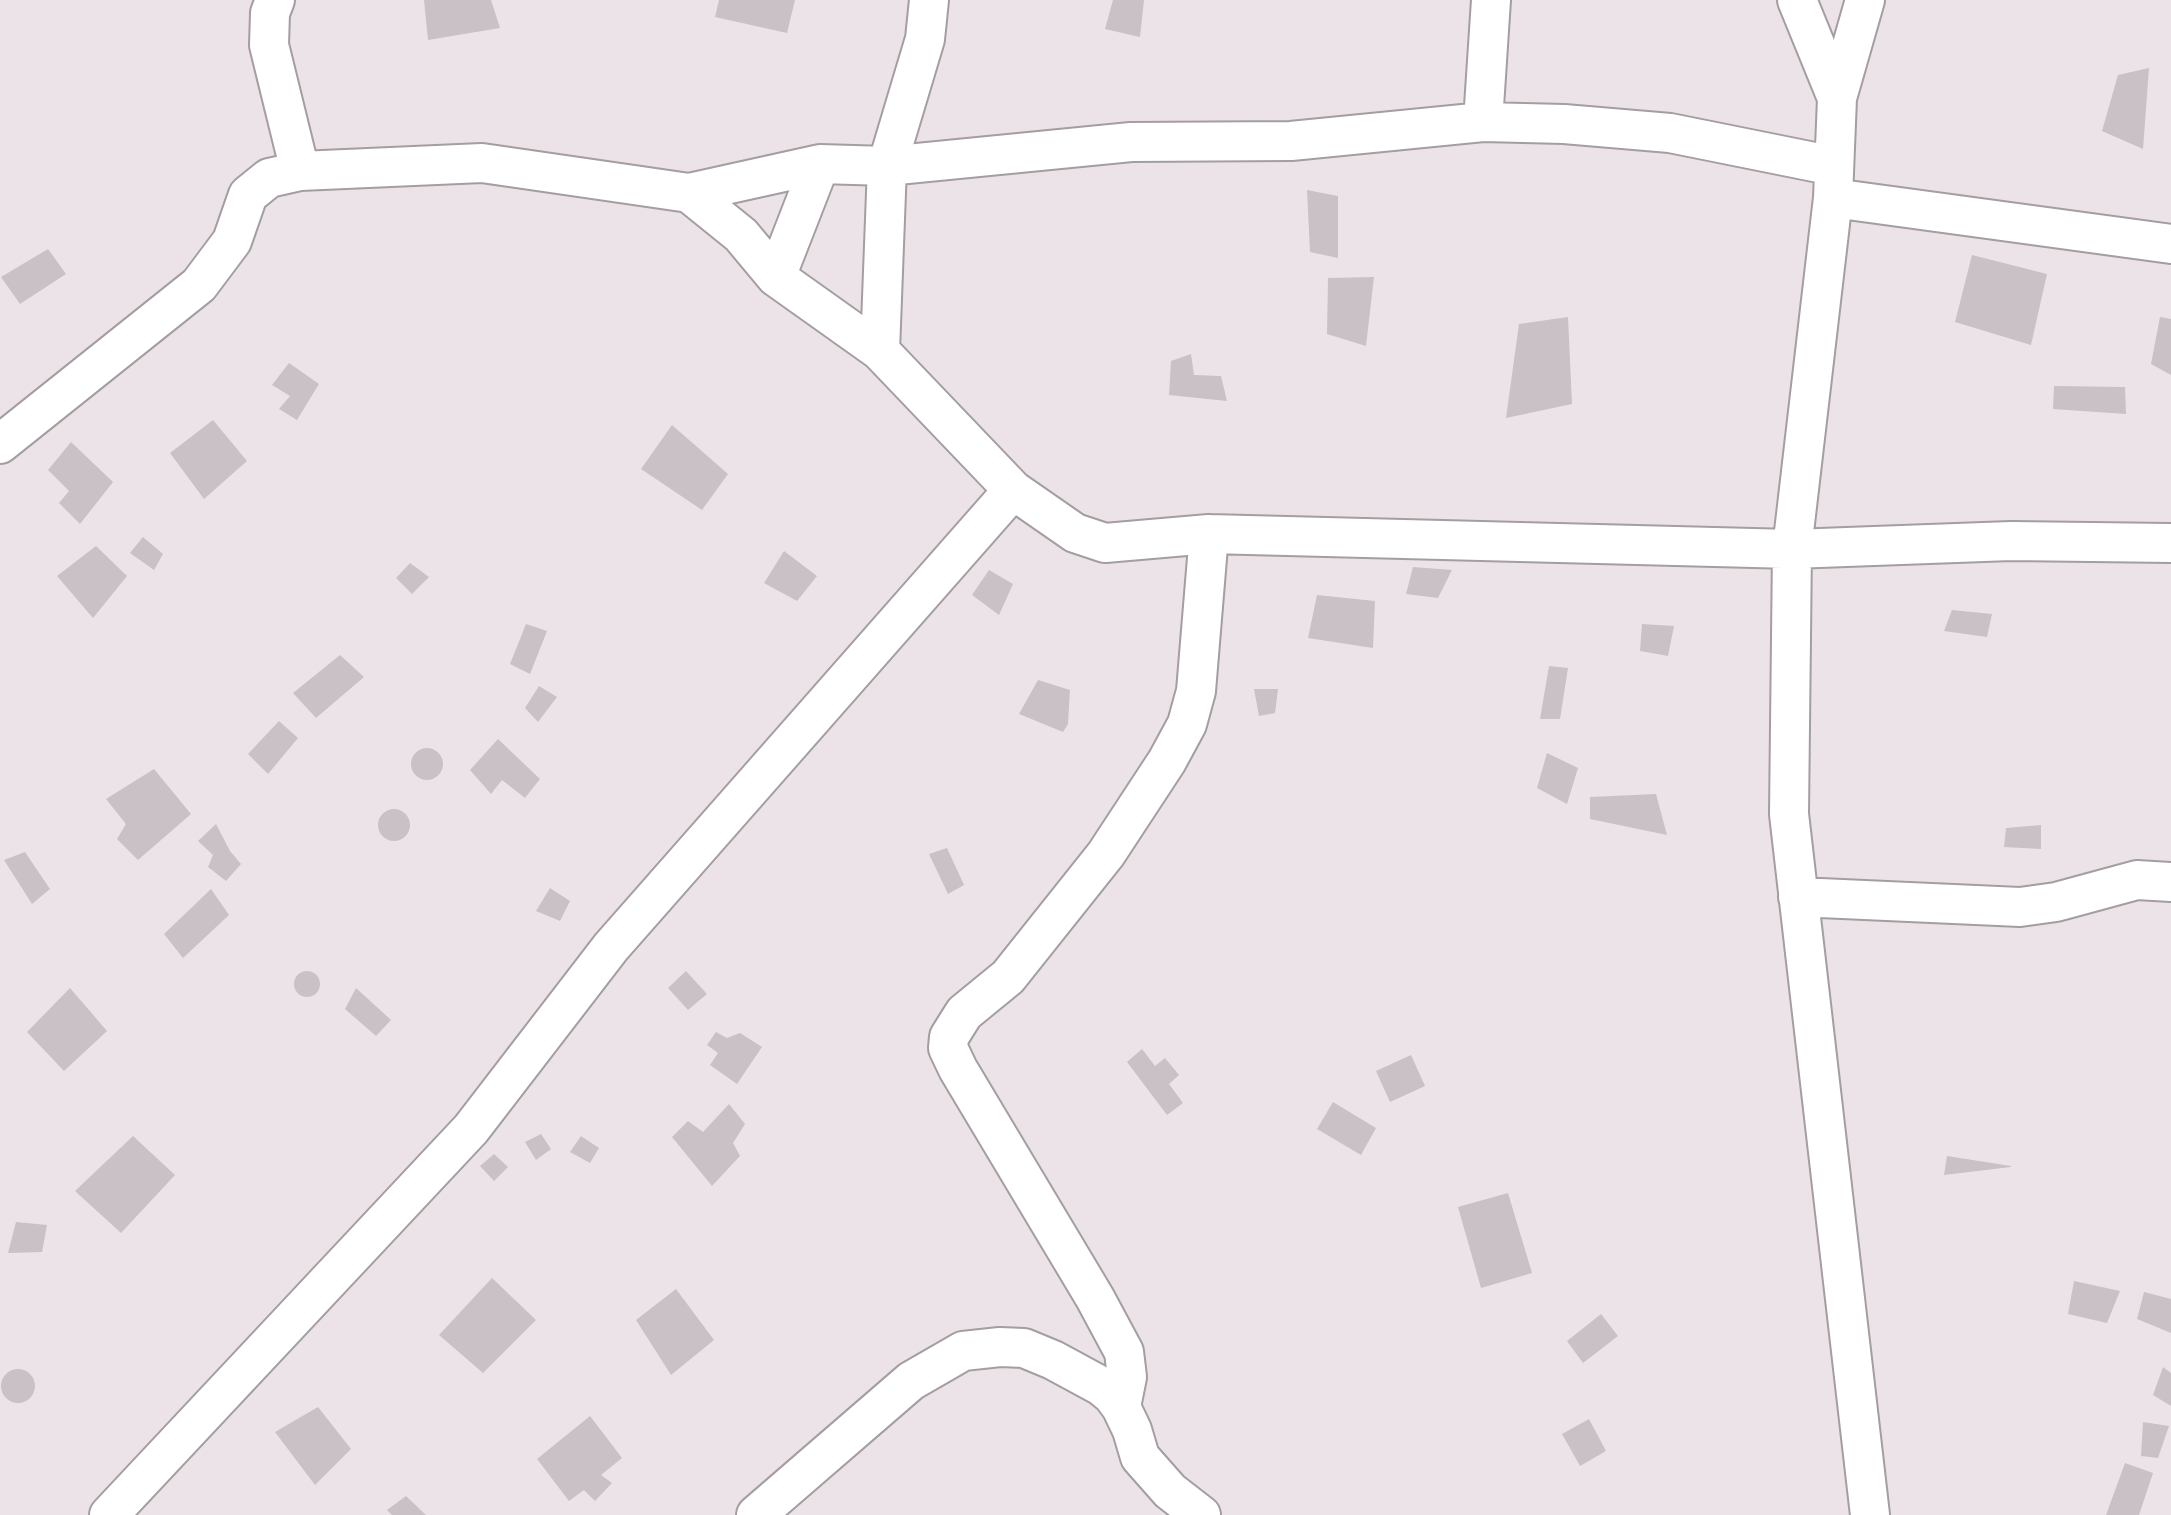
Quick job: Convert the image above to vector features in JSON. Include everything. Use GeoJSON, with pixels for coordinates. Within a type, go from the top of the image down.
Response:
{"type":"FeatureCollection","features":[{"type":"Feature","properties":{"kind":"street"},"geometry":{"type":"LineString","coordinates":[[275,0],[270,13],[269,46],[300,171]]}},
{"type":"Feature","properties":{"kind":"street"},"geometry":{"type":"LineString","coordinates":[[880,351],[887,166],[925,39],[929,0]]}},
{"type":"Feature","properties":{"kind":"street"},"geometry":{"type":"LineString","coordinates":[[1483,122],[1491,0]]}},
{"type":"Feature","properties":{"kind":"street"},"geometry":{"type":"LineString","coordinates":[[1797,0],[1837,99]]}},
{"type":"Feature","properties":{"kind":"street"},"geometry":{"type":"LineString","coordinates":[[1864,0],[1837,99],[1834,182],[1792,548],[1788,814],[1870,1515]]}},
{"type":"Feature","properties":{"kind":"street"},"geometry":{"type":"LineString","coordinates":[[0,444],[199,285],[232,241],[248,195],[270,178],[300,171],[482,163],[689,192],[820,163],[887,166],[1131,142],[1292,141],[1483,122],[1564,124],[1670,133],[1834,182],[2171,244]]}},
{"type":"Feature","properties":{"kind":"street"},"geometry":{"type":"LineString","coordinates":[[776,277],[820,163]]}},
{"type":"Feature","properties":{"kind":"street"},"geometry":{"type":"LineString","coordinates":[[689,192],[741,235],[776,277],[880,351],[1013,489],[1074,533],[1105,543],[1209,534],[1792,548],[2011,541],[2171,543]]}},
{"type":"Feature","properties":{"kind":"street"},"geometry":{"type":"LineString","coordinates":[[109,1515],[471,1129],[611,947],[1013,489]]}},
{"type":"Feature","properties":{"kind":"street"},"geometry":{"type":"LineString","coordinates":[[1121,1407],[1127,1377],[1124,1352],[1096,1298],[951,1057],[949,1037],[964,1013],[1008,977],[1106,854],[1167,761],[1187,724],[1196,691],[1209,534]]}},
{"type":"Feature","properties":{"kind":"street"},"geometry":{"type":"LineString","coordinates":[[1798,897],[2020,907],[2056,902],[2137,880],[2171,882]]}},
{"type":"Feature","properties":{"kind":"street"},"geometry":{"type":"LineString","coordinates":[[756,1515],[911,1381],[963,1351],[1000,1346],[1024,1348],[1052,1360],[1101,1386],[1112,1395],[1132,1430],[1140,1457],[1170,1491],[1201,1515]]}},
{"type":"Feature","properties":{"kind":"building"},"geometry":{"type":"Polygon","coordinates":[[[424,0],[491,0],[500,28],[428,40],[424,0]]]}},
{"type":"Feature","properties":{"kind":"building"},"geometry":{"type":"Polygon","coordinates":[[[719,0],[795,0],[787,33],[715,17],[719,0]]]}},
{"type":"Feature","properties":{"kind":"building"},"geometry":{"type":"Polygon","coordinates":[[[1113,0],[1144,0],[1140,37],[1105,29],[1113,0]]]}},
{"type":"Feature","properties":{"kind":"building"},"geometry":{"type":"Polygon","coordinates":[[[2149,68],[2143,149],[2102,131],[2118,75],[2149,68]]]}},
{"type":"Feature","properties":{"kind":"building"},"geometry":{"type":"Polygon","coordinates":[[[1307,190],[1338,196],[1338,258],[1310,252],[1307,190]]]}},
{"type":"Feature","properties":{"kind":"building"},"geometry":{"type":"Polygon","coordinates":[[[48,249],[66,274],[20,304],[1,277],[48,249]]]}},
{"type":"Feature","properties":{"kind":"building"},"geometry":{"type":"Polygon","coordinates":[[[1972,255],[2047,274],[2031,345],[1955,322],[1972,255]]]}},
{"type":"Feature","properties":{"kind":"building"},"geometry":{"type":"Polygon","coordinates":[[[1374,277],[1366,346],[1327,334],[1328,278],[1374,277]]]}},
{"type":"Feature","properties":{"kind":"building"},"geometry":{"type":"Polygon","coordinates":[[[1568,317],[1572,404],[1506,418],[1519,324],[1568,317]]]}},
{"type":"Feature","properties":{"kind":"building"},"geometry":{"type":"Polygon","coordinates":[[[2160,317],[2171,319],[2171,375],[2151,364],[2160,317]]]}},
{"type":"Feature","properties":{"kind":"building"},"geometry":{"type":"Polygon","coordinates":[[[1191,354],[1194,375],[1221,376],[1227,401],[1169,395],[1171,361],[1191,354]]]}},
{"type":"Feature","properties":{"kind":"building"},"geometry":{"type":"Polygon","coordinates":[[[289,363],[319,384],[297,420],[279,409],[290,396],[272,385],[289,363]]]}},
{"type":"Feature","properties":{"kind":"building"},"geometry":{"type":"Polygon","coordinates":[[[2054,386],[2125,387],[2126,414],[2053,409],[2054,386]]]}},
{"type":"Feature","properties":{"kind":"building"},"geometry":{"type":"Polygon","coordinates":[[[213,420],[247,461],[204,499],[170,453],[213,420]]]}},
{"type":"Feature","properties":{"kind":"building"},"geometry":{"type":"Polygon","coordinates":[[[672,425],[728,474],[702,510],[641,469],[672,425]]]}},
{"type":"Feature","properties":{"kind":"building"},"geometry":{"type":"Polygon","coordinates":[[[71,442],[113,482],[80,524],[59,503],[69,491],[48,470],[71,442]]]}},
{"type":"Feature","properties":{"kind":"building"},"geometry":{"type":"Polygon","coordinates":[[[143,537],[163,554],[154,570],[130,553],[143,537]]]}},
{"type":"Feature","properties":{"kind":"building"},"geometry":{"type":"Polygon","coordinates":[[[96,546],[127,576],[93,618],[57,576],[96,546]]]}},
{"type":"Feature","properties":{"kind":"building"},"geometry":{"type":"Polygon","coordinates":[[[784,551],[817,576],[797,601],[764,583],[784,551]]]}},
{"type":"Feature","properties":{"kind":"building"},"geometry":{"type":"Polygon","coordinates":[[[410,563],[429,577],[412,594],[396,578],[410,563]]]}},
{"type":"Feature","properties":{"kind":"building"},"geometry":{"type":"Polygon","coordinates":[[[1413,567],[1452,570],[1438,598],[1406,594],[1413,567]]]}},
{"type":"Feature","properties":{"kind":"building"},"geometry":{"type":"Polygon","coordinates":[[[989,570],[1013,584],[999,615],[972,595],[989,570]]]}},
{"type":"Feature","properties":{"kind":"building"},"geometry":{"type":"Polygon","coordinates":[[[1317,595],[1375,601],[1373,648],[1308,638],[1317,595]]]}},
{"type":"Feature","properties":{"kind":"building"},"geometry":{"type":"Polygon","coordinates":[[[1952,610],[1992,614],[1987,637],[1944,631],[1952,610]]]}},
{"type":"Feature","properties":{"kind":"building"},"geometry":{"type":"Polygon","coordinates":[[[526,624],[547,631],[530,674],[510,664],[526,624]]]}},
{"type":"Feature","properties":{"kind":"building"},"geometry":{"type":"Polygon","coordinates":[[[1642,624],[1674,626],[1668,656],[1640,651],[1642,624]]]}},
{"type":"Feature","properties":{"kind":"building"},"geometry":{"type":"Polygon","coordinates":[[[340,655],[364,677],[316,718],[293,693],[340,655]]]}},
{"type":"Feature","properties":{"kind":"building"},"geometry":{"type":"Polygon","coordinates":[[[1549,666],[1568,668],[1560,719],[1540,719],[1549,666]]]}},
{"type":"Feature","properties":{"kind":"building"},"geometry":{"type":"Polygon","coordinates":[[[1038,680],[1070,690],[1068,724],[1063,732],[1019,714],[1038,680]]]}},
{"type":"Feature","properties":{"kind":"building"},"geometry":{"type":"Polygon","coordinates":[[[539,686],[557,697],[538,722],[525,708],[539,686]]]}},
{"type":"Feature","properties":{"kind":"building"},"geometry":{"type":"Polygon","coordinates":[[[1254,689],[1278,689],[1275,713],[1259,716],[1254,689]]]}},
{"type":"Feature","properties":{"kind":"building"},"geometry":{"type":"Polygon","coordinates":[[[279,721],[298,738],[268,774],[248,754],[279,721]]]}},
{"type":"Feature","properties":{"kind":"building"},"geometry":{"type":"Polygon","coordinates":[[[498,739],[540,779],[525,798],[502,780],[491,794],[470,770],[498,739]]]}},
{"type":"Feature","properties":{"kind":"building"},"geometry":{"type":"Polygon","coordinates":[[[427,748],[439,752],[443,764],[439,776],[427,780],[415,776],[411,764],[415,752],[427,748]]]}},
{"type":"Feature","properties":{"kind":"building"},"geometry":{"type":"Polygon","coordinates":[[[1547,753],[1578,768],[1567,804],[1537,788],[1547,753]]]}},
{"type":"Feature","properties":{"kind":"building"},"geometry":{"type":"Polygon","coordinates":[[[154,769],[191,814],[138,860],[117,839],[126,824],[106,799],[154,769]]]}},
{"type":"Feature","properties":{"kind":"building"},"geometry":{"type":"Polygon","coordinates":[[[1656,794],[1667,835],[1590,819],[1590,797],[1656,794]]]}},
{"type":"Feature","properties":{"kind":"building"},"geometry":{"type":"Polygon","coordinates":[[[394,809],[405,814],[410,825],[405,836],[394,841],[383,836],[378,825],[383,814],[394,809]]]}},
{"type":"Feature","properties":{"kind":"building"},"geometry":{"type":"Polygon","coordinates":[[[216,824],[230,851],[241,864],[226,881],[208,867],[213,855],[198,841],[216,824]]]}},
{"type":"Feature","properties":{"kind":"building"},"geometry":{"type":"Polygon","coordinates":[[[2041,825],[2041,849],[2004,847],[2006,828],[2041,825]]]}},
{"type":"Feature","properties":{"kind":"building"},"geometry":{"type":"Polygon","coordinates":[[[947,848],[964,885],[948,894],[929,854],[947,848]]]}},
{"type":"Feature","properties":{"kind":"building"},"geometry":{"type":"Polygon","coordinates":[[[25,852],[50,889],[32,904],[4,860],[25,852]]]}},
{"type":"Feature","properties":{"kind":"building"},"geometry":{"type":"Polygon","coordinates":[[[550,888],[570,901],[560,921],[536,911],[550,888]]]}},
{"type":"Feature","properties":{"kind":"building"},"geometry":{"type":"Polygon","coordinates":[[[211,889],[229,915],[183,958],[164,934],[211,889]]]}},
{"type":"Feature","properties":{"kind":"building"},"geometry":{"type":"Polygon","coordinates":[[[307,971],[316,975],[320,984],[316,993],[307,997],[298,993],[294,984],[298,975],[307,971]]]}},
{"type":"Feature","properties":{"kind":"building"},"geometry":{"type":"Polygon","coordinates":[[[686,971],[707,994],[688,1010],[668,988],[686,971]]]}},
{"type":"Feature","properties":{"kind":"building"},"geometry":{"type":"Polygon","coordinates":[[[70,988],[107,1031],[64,1071],[27,1032],[70,988]]]}},
{"type":"Feature","properties":{"kind":"building"},"geometry":{"type":"Polygon","coordinates":[[[356,988],[391,1020],[376,1036],[345,1009],[356,988]]]}},
{"type":"Feature","properties":{"kind":"building"},"geometry":{"type":"Polygon","coordinates":[[[716,1032],[727,1038],[740,1033],[762,1047],[737,1084],[710,1065],[718,1053],[707,1045],[716,1032]]]}},
{"type":"Feature","properties":{"kind":"building"},"geometry":{"type":"Polygon","coordinates":[[[1142,1049],[1155,1066],[1165,1058],[1179,1075],[1169,1084],[1183,1103],[1167,1115],[1127,1062],[1142,1049]]]}},
{"type":"Feature","properties":{"kind":"building"},"geometry":{"type":"Polygon","coordinates":[[[1411,1055],[1425,1086],[1390,1102],[1376,1071],[1411,1055]]]}},
{"type":"Feature","properties":{"kind":"building"},"geometry":{"type":"Polygon","coordinates":[[[1333,1102],[1376,1128],[1361,1155],[1317,1129],[1333,1102]]]}},
{"type":"Feature","properties":{"kind":"building"},"geometry":{"type":"Polygon","coordinates":[[[729,1104],[745,1124],[733,1143],[740,1156],[712,1186],[672,1137],[688,1121],[703,1132],[729,1104]]]}},
{"type":"Feature","properties":{"kind":"building"},"geometry":{"type":"Polygon","coordinates":[[[541,1134],[551,1149],[536,1160],[525,1142],[541,1134]]]}},
{"type":"Feature","properties":{"kind":"building"},"geometry":{"type":"Polygon","coordinates":[[[133,1136],[175,1175],[121,1233],[75,1191],[133,1136]]]}},
{"type":"Feature","properties":{"kind":"building"},"geometry":{"type":"Polygon","coordinates":[[[581,1136],[599,1148],[590,1163],[570,1152],[581,1136]]]}},
{"type":"Feature","properties":{"kind":"building"},"geometry":{"type":"Polygon","coordinates":[[[494,1154],[508,1167],[494,1181],[480,1166],[494,1154]]]}},
{"type":"Feature","properties":{"kind":"building"},"geometry":{"type":"Polygon","coordinates":[[[1947,1156],[2011,1166],[2011,1167],[1944,1175],[1947,1156]]]}},
{"type":"Feature","properties":{"kind":"building"},"geometry":{"type":"Polygon","coordinates":[[[1508,1193],[1532,1273],[1481,1288],[1458,1207],[1508,1193]]]}},
{"type":"Feature","properties":{"kind":"building"},"geometry":{"type":"Polygon","coordinates":[[[16,1222],[47,1225],[42,1252],[8,1253],[16,1222]]]}},
{"type":"Feature","properties":{"kind":"building"},"geometry":{"type":"Polygon","coordinates":[[[492,1278],[536,1320],[483,1373],[439,1335],[492,1278]]]}},
{"type":"Feature","properties":{"kind":"building"},"geometry":{"type":"Polygon","coordinates":[[[2074,1281],[2120,1291],[2107,1323],[2068,1314],[2074,1281]]]}},
{"type":"Feature","properties":{"kind":"building"},"geometry":{"type":"Polygon","coordinates":[[[676,1289],[714,1340],[671,1375],[636,1320],[676,1289]]]}},
{"type":"Feature","properties":{"kind":"building"},"geometry":{"type":"Polygon","coordinates":[[[2144,1292],[2171,1299],[2171,1333],[2137,1319],[2144,1292]]]}},
{"type":"Feature","properties":{"kind":"building"},"geometry":{"type":"Polygon","coordinates":[[[1601,1314],[1618,1336],[1583,1363],[1567,1341],[1601,1314]]]}},
{"type":"Feature","properties":{"kind":"building"},"geometry":{"type":"Polygon","coordinates":[[[2163,1367],[2171,1373],[2171,1406],[2153,1395],[2163,1367]]]}},
{"type":"Feature","properties":{"kind":"building"},"geometry":{"type":"Polygon","coordinates":[[[18,1369],[30,1374],[35,1386],[30,1398],[18,1403],[6,1398],[1,1386],[6,1374],[18,1369]]]}},
{"type":"Feature","properties":{"kind":"building"},"geometry":{"type":"Polygon","coordinates":[[[318,1407],[351,1449],[315,1485],[275,1432],[318,1407]]]}},
{"type":"Feature","properties":{"kind":"building"},"geometry":{"type":"Polygon","coordinates":[[[590,1416],[622,1458],[601,1475],[612,1483],[595,1501],[584,1490],[569,1501],[537,1459],[590,1416]]]}},
{"type":"Feature","properties":{"kind":"building"},"geometry":{"type":"Polygon","coordinates":[[[1589,1419],[1606,1451],[1580,1466],[1562,1434],[1589,1419]]]}},
{"type":"Feature","properties":{"kind":"building"},"geometry":{"type":"Polygon","coordinates":[[[2143,1422],[2169,1426],[2158,1458],[2141,1456],[2143,1422]]]}},
{"type":"Feature","properties":{"kind":"building"},"geometry":{"type":"Polygon","coordinates":[[[2125,1463],[2153,1473],[2139,1515],[2106,1515],[2125,1463]]]}},
{"type":"Feature","properties":{"kind":"building"},"geometry":{"type":"Polygon","coordinates":[[[406,1496],[426,1515],[392,1515],[387,1510],[406,1496]]]}}]}
